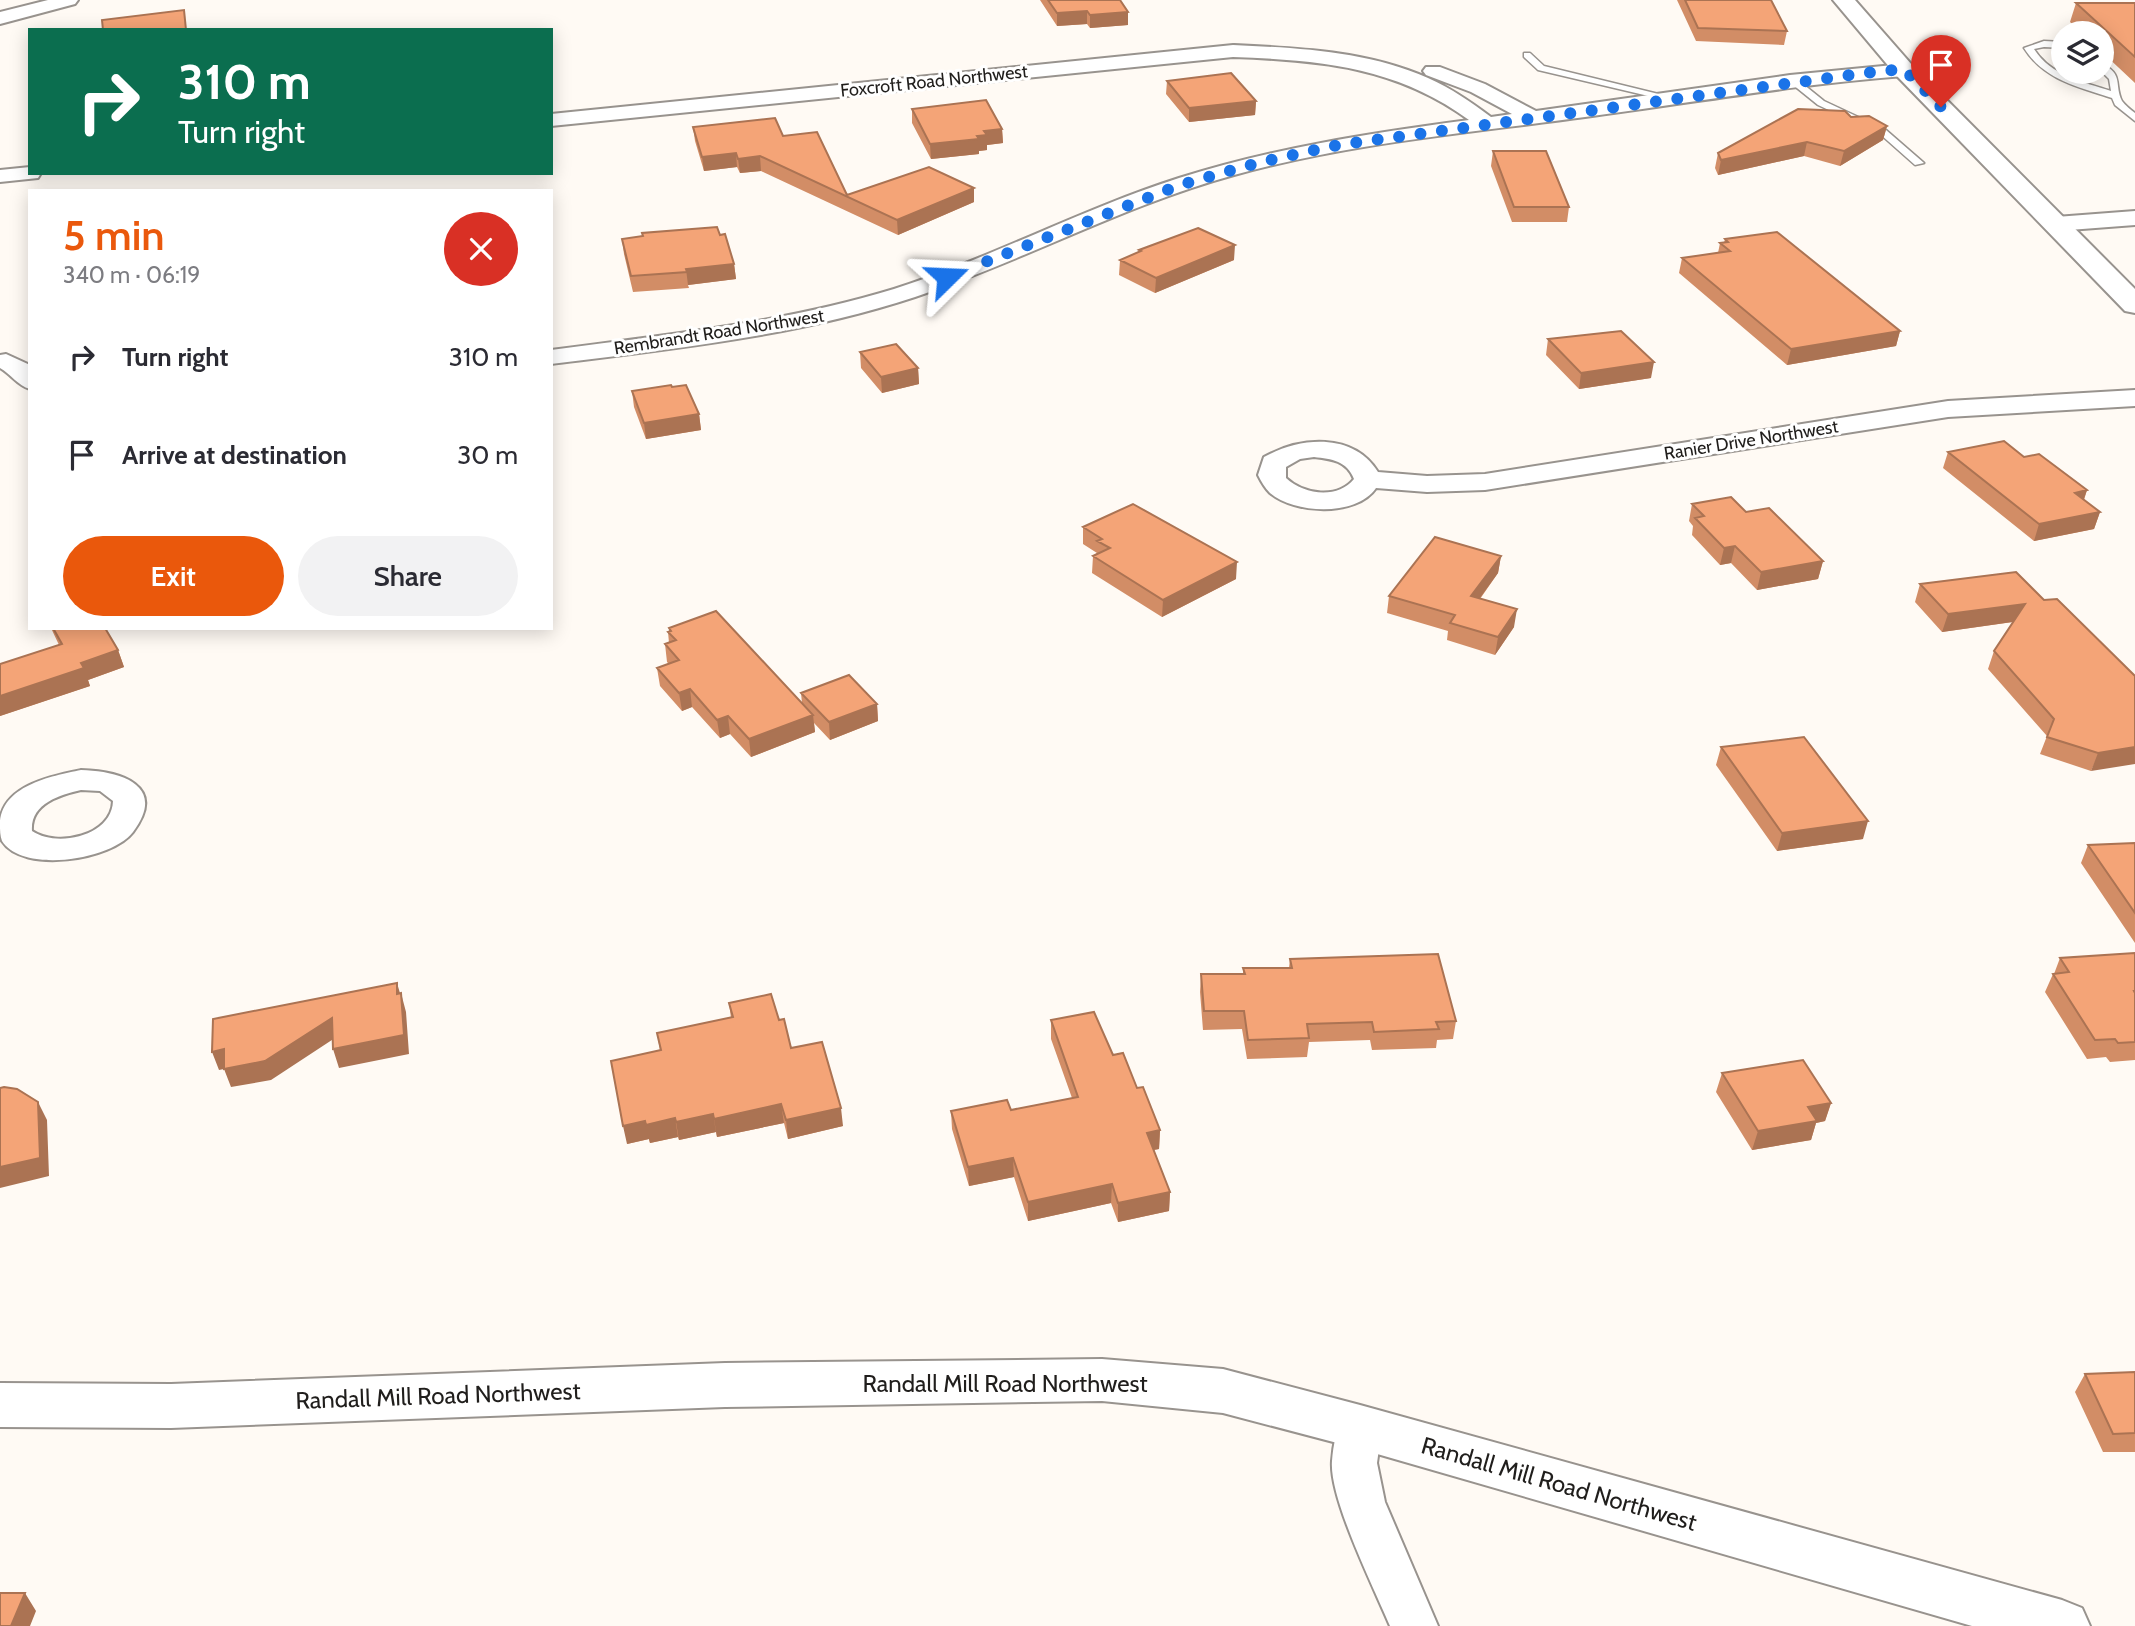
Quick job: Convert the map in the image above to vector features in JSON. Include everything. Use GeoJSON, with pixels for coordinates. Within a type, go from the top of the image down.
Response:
{"type":"FeatureCollection","features":[{"type":"Feature","properties":{"kind":"street"},"geometry":{"type":"LineString","coordinates":[[0,18],[69,0]]}},
{"type":"Feature","properties":{"kind":"street"},"geometry":{"type":"LineString","coordinates":[[1844,0],[1904,69],[2135,305]]}},
{"type":"Feature","properties":{"kind":"street","name":"Foxcroft Road Northwest"},"geometry":{"type":"LineString","coordinates":[[553,120],[1233,51],[1317,57],[1392,73],[1443,93],[1488,124]]}},
{"type":"Feature","properties":{"kind":"street","name":"Foxcroft Road Northwest"},"geometry":{"type":"LineString","coordinates":[[1317,57],[1345,54],[1382,58],[1420,67],[1467,83],[1534,118]]}},
{"type":"Feature","properties":{"kind":"street","name":"Rembrandt Road Northwest"},"geometry":{"type":"LineString","coordinates":[[553,357],[765,329],[835,314],[905,293],[1137,200],[1224,171],[1338,145],[1904,69]]}},
{"type":"Feature","properties":{"kind":"street"},"geometry":{"type":"LineString","coordinates":[[0,176],[28,173]]}},
{"type":"Feature","properties":{"kind":"street"},"geometry":{"type":"LineString","coordinates":[[2056,224],[2135,218]]}},
{"type":"Feature","properties":{"kind":"street"},"geometry":{"type":"LineString","coordinates":[[6,361],[20,369],[28,379]]}},
{"type":"Feature","properties":{"kind":"street","name":"Ranier Drive Northwest"},"geometry":{"type":"LineString","coordinates":[[1368,479],[1427,484],[1485,482],[1948,409],[2135,398]]}},
{"type":"Feature","properties":{"kind":"street","name":"Randall Mill Road Northwest"},"geometry":{"type":"LineString","coordinates":[[0,1405],[171,1406],[725,1385],[1102,1380],[1223,1391],[1360,1427],[2062,1626]]}},
{"type":"Feature","properties":{"kind":"street"},"geometry":{"type":"LineString","coordinates":[[1360,1427],[1354,1463],[1362,1502],[1414,1626]]}},
{"type":"Feature","properties":{"kind":"lane"},"geometry":{"type":"LineString","coordinates":[[2051,44],[2029,48],[2032,55],[2051,72]]}},
{"type":"Feature","properties":{"kind":"lane"},"geometry":{"type":"LineString","coordinates":[[1527,55],[1541,68],[1674,99]]}},
{"type":"Feature","properties":{"kind":"lane"},"geometry":{"type":"LineString","coordinates":[[2114,78],[2116,98],[2135,118]]}},
{"type":"Feature","properties":{"kind":"lane"},"geometry":{"type":"LineString","coordinates":[[1794,82],[1821,103],[1883,132],[1919,163]]}},
{"type":"Feature","properties":{"kind":"lane"},"geometry":{"type":"LineString","coordinates":[[2085,84],[2116,98],[2135,100]]}},
{"type":"Feature","properties":{"kind":"building"},"geometry":{"type":"Polygon","coordinates":[[[1048,0],[1120,0],[1128,12],[1090,15],[1087,11],[1057,13],[1048,0]]]}},
{"type":"Feature","properties":{"kind":"building"},"geometry":{"type":"Polygon","coordinates":[[[1685,0],[1771,0],[1787,31],[1698,28],[1685,0]]]}},
{"type":"Feature","properties":{"kind":"building"},"geometry":{"type":"Polygon","coordinates":[[[2076,3],[2135,3],[2135,57],[2114,38],[2114,21],[2096,21],[2076,3]]]}},
{"type":"Feature","properties":{"kind":"building"},"geometry":{"type":"Polygon","coordinates":[[[184,10],[186,28],[103,28],[102,20],[184,10]]]}},
{"type":"Feature","properties":{"kind":"building"},"geometry":{"type":"Polygon","coordinates":[[[1231,73],[1256,101],[1189,108],[1167,81],[1231,73]]]}},
{"type":"Feature","properties":{"kind":"building"},"geometry":{"type":"Polygon","coordinates":[[[986,100],[1002,129],[984,131],[987,135],[977,136],[979,139],[930,144],[912,109],[986,100]]]}},
{"type":"Feature","properties":{"kind":"building"},"geometry":{"type":"Polygon","coordinates":[[[1798,109],[1845,111],[1851,117],[1869,116],[1887,126],[1844,151],[1807,142],[1721,160],[1718,153],[1798,109]]]}},
{"type":"Feature","properties":{"kind":"building"},"geometry":{"type":"Polygon","coordinates":[[[775,118],[783,136],[817,132],[847,195],[929,167],[974,188],[897,220],[760,156],[738,159],[736,153],[702,157],[693,127],[775,118]]]}},
{"type":"Feature","properties":{"kind":"building"},"geometry":{"type":"Polygon","coordinates":[[[1493,151],[1546,151],[1569,207],[1514,207],[1493,151]]]}},
{"type":"Feature","properties":{"kind":"building"},"geometry":{"type":"Polygon","coordinates":[[[717,227],[720,235],[725,234],[734,264],[686,269],[687,272],[631,276],[622,239],[643,236],[642,233],[717,227]]]}},
{"type":"Feature","properties":{"kind":"building"},"geometry":{"type":"Polygon","coordinates":[[[1198,228],[1235,245],[1156,278],[1120,260],[1141,251],[1139,250],[1198,228]]]}},
{"type":"Feature","properties":{"kind":"building"},"geometry":{"type":"Polygon","coordinates":[[[1777,232],[1900,331],[1791,349],[1682,258],[1730,251],[1720,243],[1728,242],[1725,239],[1777,232]]]}},
{"type":"Feature","properties":{"kind":"building"},"geometry":{"type":"Polygon","coordinates":[[[1621,331],[1654,362],[1581,373],[1548,339],[1621,331]]]}},
{"type":"Feature","properties":{"kind":"building"},"geometry":{"type":"Polygon","coordinates":[[[896,344],[918,368],[881,377],[860,352],[896,344]]]}},
{"type":"Feature","properties":{"kind":"building"},"geometry":{"type":"Polygon","coordinates":[[[686,385],[699,414],[644,423],[632,391],[686,385]]]}},
{"type":"Feature","properties":{"kind":"building"},"geometry":{"type":"Polygon","coordinates":[[[2004,441],[2024,457],[2039,454],[2087,490],[2075,493],[2100,512],[2039,524],[1948,452],[2004,441]]]}},
{"type":"Feature","properties":{"kind":"building"},"geometry":{"type":"Polygon","coordinates":[[[1731,497],[1746,512],[1769,508],[1823,561],[1761,572],[1735,546],[1724,548],[1695,518],[1704,516],[1692,504],[1731,497]]]}},
{"type":"Feature","properties":{"kind":"building"},"geometry":{"type":"Polygon","coordinates":[[[1133,504],[1237,562],[1163,600],[1093,556],[1110,548],[1097,541],[1102,539],[1083,527],[1133,504]]]}},
{"type":"Feature","properties":{"kind":"building"},"geometry":{"type":"Polygon","coordinates":[[[1435,537],[1501,556],[1471,596],[1517,609],[1498,637],[1450,623],[1455,615],[1389,596],[1435,537]]]}},
{"type":"Feature","properties":{"kind":"building"},"geometry":{"type":"Polygon","coordinates":[[[2016,572],[2044,600],[2057,599],[2135,676],[2135,747],[2098,753],[2047,737],[2054,719],[1994,651],[2025,604],[1948,614],[1920,584],[2016,572]]]}},
{"type":"Feature","properties":{"kind":"building"},"geometry":{"type":"Polygon","coordinates":[[[716,611],[813,715],[749,739],[728,716],[717,720],[690,689],[679,693],[657,668],[679,660],[665,644],[676,640],[668,632],[671,631],[669,628],[716,611]]]}},
{"type":"Feature","properties":{"kind":"building"},"geometry":{"type":"Polygon","coordinates":[[[54,630],[106,630],[118,650],[81,663],[84,668],[0,696],[0,664],[62,644],[54,630]]]}},
{"type":"Feature","properties":{"kind":"building"},"geometry":{"type":"Polygon","coordinates":[[[849,675],[877,704],[829,722],[801,693],[849,675]]]}},
{"type":"Feature","properties":{"kind":"building"},"geometry":{"type":"Polygon","coordinates":[[[1804,737],[1868,821],[1782,833],[1721,747],[1804,737]]]}},
{"type":"Feature","properties":{"kind":"building"},"geometry":{"type":"Polygon","coordinates":[[[2135,843],[2135,913],[2088,845],[2135,843]]]}},
{"type":"Feature","properties":{"kind":"building"},"geometry":{"type":"Polygon","coordinates":[[[2135,953],[2135,1042],[2095,1040],[2053,974],[2069,972],[2060,958],[2135,953]]]}},
{"type":"Feature","properties":{"kind":"building"},"geometry":{"type":"Polygon","coordinates":[[[1438,954],[1456,1021],[1436,1022],[1439,1029],[1374,1032],[1372,1022],[1307,1024],[1309,1038],[1248,1040],[1244,1011],[1204,1011],[1201,974],[1245,974],[1243,968],[1292,968],[1290,959],[1438,954]]]}},
{"type":"Feature","properties":{"kind":"building"},"geometry":{"type":"Polygon","coordinates":[[[397,983],[397,994],[401,993],[404,1035],[333,1049],[332,1018],[265,1061],[224,1069],[224,1049],[212,1052],[213,1019],[397,983]]]}},
{"type":"Feature","properties":{"kind":"building"},"geometry":{"type":"Polygon","coordinates":[[[771,994],[779,1020],[784,1019],[791,1048],[822,1042],[841,1108],[786,1120],[781,1104],[714,1119],[713,1114],[676,1122],[675,1118],[646,1125],[645,1121],[623,1126],[611,1061],[661,1050],[657,1033],[733,1017],[729,1003],[771,994]]]}},
{"type":"Feature","properties":{"kind":"building"},"geometry":{"type":"Polygon","coordinates":[[[1094,1012],[1113,1055],[1123,1053],[1137,1088],[1143,1087],[1160,1130],[1147,1133],[1170,1192],[1118,1203],[1112,1184],[1028,1202],[1013,1158],[968,1167],[951,1111],[1007,1100],[1011,1110],[1078,1097],[1051,1020],[1094,1012]]]}},
{"type":"Feature","properties":{"kind":"building"},"geometry":{"type":"Polygon","coordinates":[[[1803,1060],[1831,1103],[1808,1107],[1817,1121],[1758,1131],[1722,1073],[1803,1060]]]}},
{"type":"Feature","properties":{"kind":"building"},"geometry":{"type":"Polygon","coordinates":[[[0,1088],[17,1089],[38,1102],[40,1158],[0,1167],[0,1088]]]}},
{"type":"Feature","properties":{"kind":"building"},"geometry":{"type":"Polygon","coordinates":[[[2135,1372],[2135,1433],[2113,1434],[2085,1374],[2135,1372]]]}},
{"type":"Feature","properties":{"kind":"building"},"geometry":{"type":"Polygon","coordinates":[[[0,1593],[25,1593],[11,1626],[0,1626],[0,1593]]]}},
{"type":"Feature","properties":{"kind":"route"},"geometry":{"type":"LineString","coordinates":[[947,277],[1180,185],[1279,157],[1338,145],[1904,69],[1941,107]]}}]}
